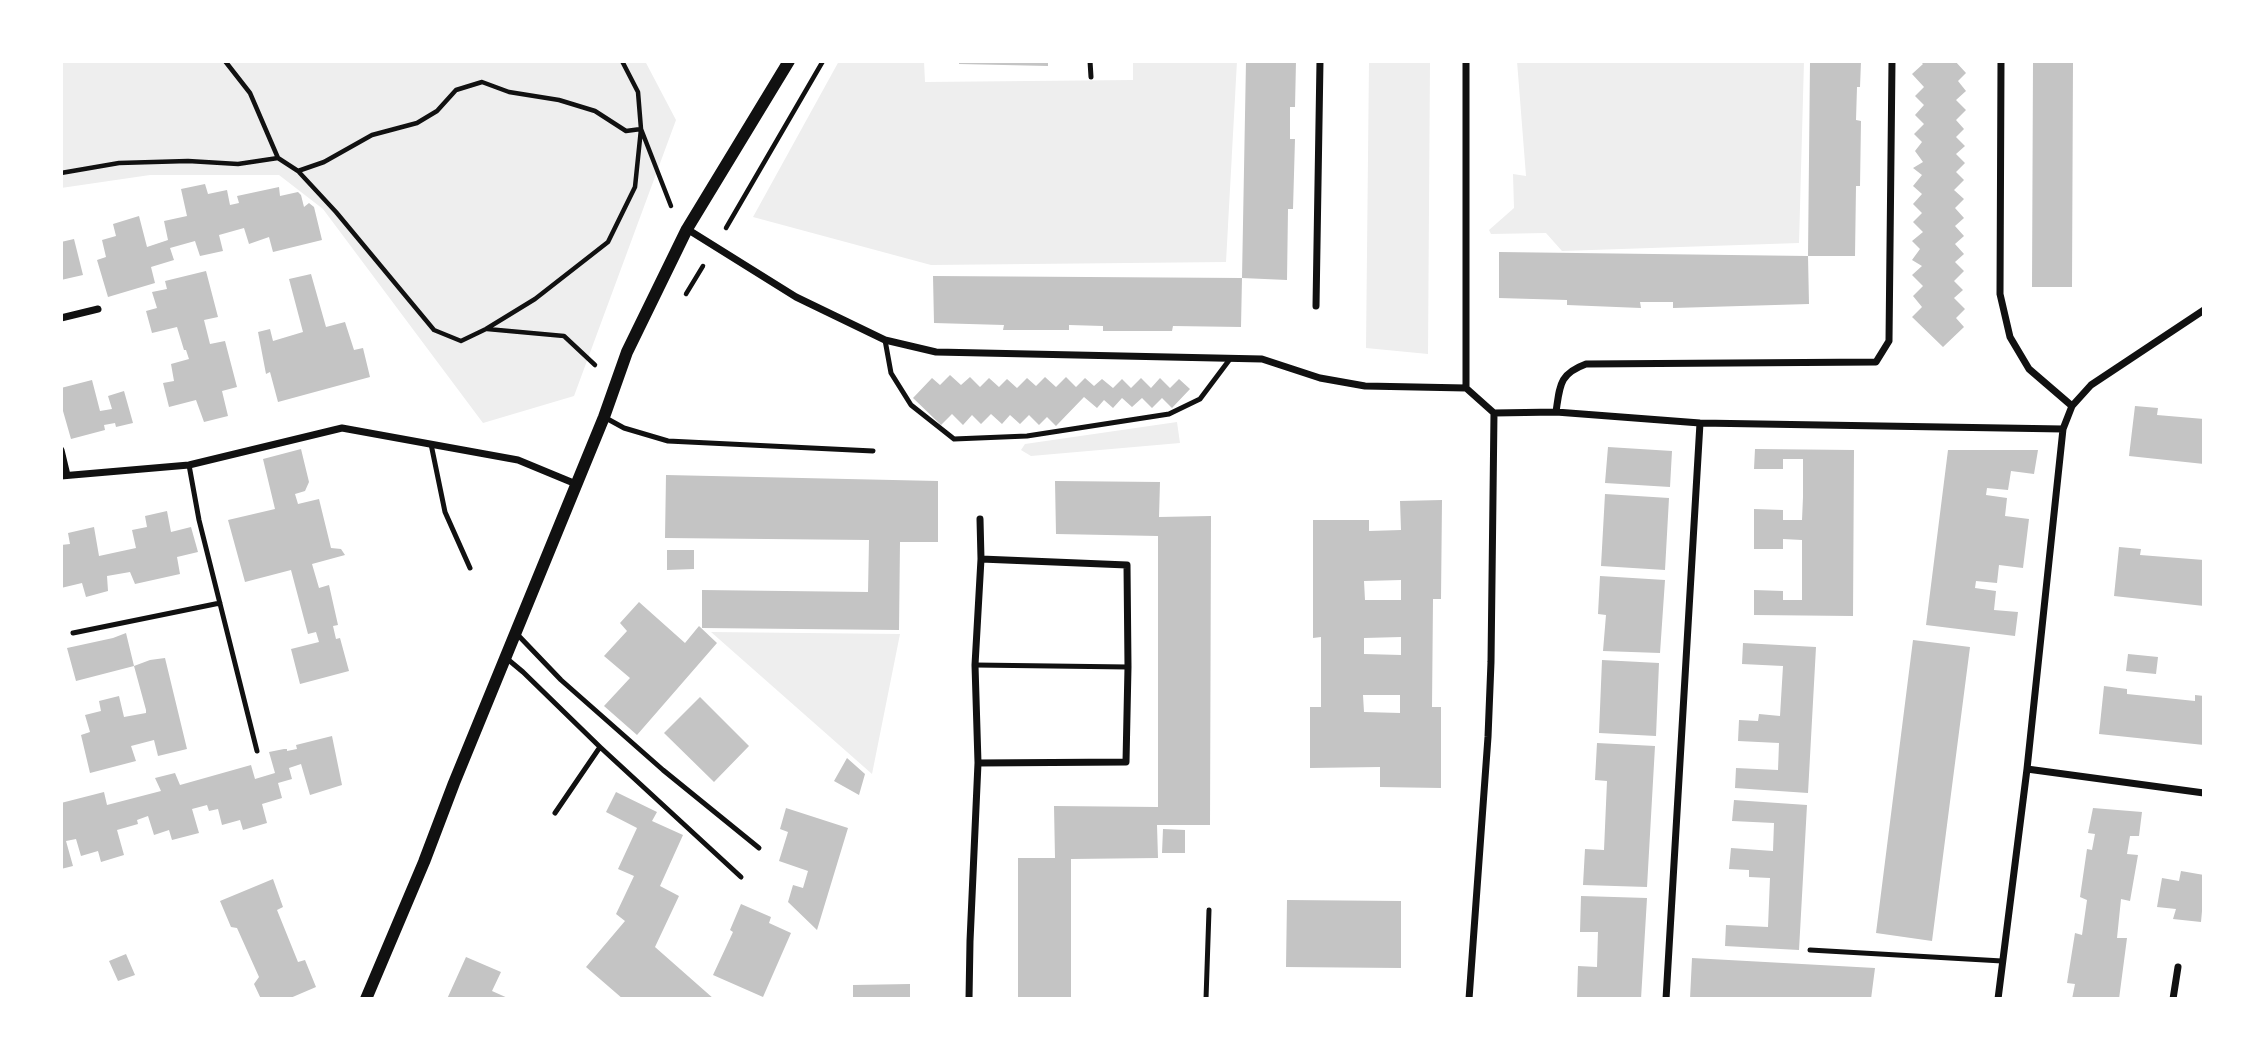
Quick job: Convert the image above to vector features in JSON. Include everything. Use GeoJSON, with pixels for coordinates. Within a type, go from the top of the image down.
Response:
{"type":"FeatureCollection","features":[{"type":"Feature","properties":{"kind":"street"},"geometry":{"type":"LineString","coordinates":[[366,999],[604,417],[626,352],[687,229],[789,61]]}},
{"type":"Feature","properties":{"kind":"street"},"geometry":{"type":"LineString","coordinates":[[1316,306],[1320,61]]}},
{"type":"Feature","properties":{"kind":"street"},"geometry":{"type":"LineString","coordinates":[[1466,61],[1466,388]]}},
{"type":"Feature","properties":{"kind":"street"},"geometry":{"type":"LineString","coordinates":[[1556,412],[1560,387],[1570,370],[1586,364],[1876,362],[1889,341],[1892,61]]}},
{"type":"Feature","properties":{"kind":"street"},"geometry":{"type":"LineString","coordinates":[[2001,61],[2000,294],[2010,337],[2029,369],[2071,406]]}},
{"type":"Feature","properties":{"kind":"street"},"geometry":{"type":"LineString","coordinates":[[687,229],[796,297],[885,340],[936,352],[1262,359],[1320,378],[1365,386],[1466,388],[1494,413],[1556,412],[1700,423],[2063,429]]}},
{"type":"Feature","properties":{"kind":"street"},"geometry":{"type":"LineString","coordinates":[[61,318],[98,309]]}},
{"type":"Feature","properties":{"kind":"street"},"geometry":{"type":"LineString","coordinates":[[1998,999],[2027,769],[2063,429],[2071,406],[2091,385],[2204,310]]}},
{"type":"Feature","properties":{"kind":"street"},"geometry":{"type":"LineString","coordinates":[[1469,999],[1492,648],[1494,413]]}},
{"type":"Feature","properties":{"kind":"street"},"geometry":{"type":"LineString","coordinates":[[1666,999],[1700,423]]}},
{"type":"Feature","properties":{"kind":"street"},"geometry":{"type":"LineString","coordinates":[[61,450],[64,476],[189,465],[342,428],[518,460],[576,484]]}},
{"type":"Feature","properties":{"kind":"street"},"geometry":{"type":"LineString","coordinates":[[970,999],[978,763],[975,665],[981,519]]}},
{"type":"Feature","properties":{"kind":"street"},"geometry":{"type":"LineString","coordinates":[[978,763],[1126,762],[1128,667],[1127,565],[981,559]]}},
{"type":"Feature","properties":{"kind":"street"},"geometry":{"type":"LineString","coordinates":[[2027,769],[2204,793]]}},
{"type":"Feature","properties":{"kind":"street"},"geometry":{"type":"LineString","coordinates":[[2173,999],[2178,967]]}},
{"type":"Feature","properties":{"kind":"lane"},"geometry":{"type":"LineString","coordinates":[[1090,61],[1091,77]]}},
{"type":"Feature","properties":{"kind":"lane"},"geometry":{"type":"LineString","coordinates":[[885,340],[891,373],[911,405],[954,439],[1027,436],[1169,414],[1200,399],[1230,359]]}},
{"type":"Feature","properties":{"kind":"lane"},"geometry":{"type":"LineString","coordinates":[[604,417],[624,428],[668,441],[873,451]]}},
{"type":"Feature","properties":{"kind":"lane"},"geometry":{"type":"LineString","coordinates":[[431,444],[445,512],[470,568]]}},
{"type":"Feature","properties":{"kind":"lane"},"geometry":{"type":"LineString","coordinates":[[189,465],[199,520],[257,751]]}},
{"type":"Feature","properties":{"kind":"lane"},"geometry":{"type":"LineString","coordinates":[[73,634],[220,603]]}},
{"type":"Feature","properties":{"kind":"lane"},"geometry":{"type":"LineString","coordinates":[[516,633],[561,680],[663,770],[759,848]]}},
{"type":"Feature","properties":{"kind":"lane"},"geometry":{"type":"LineString","coordinates":[[505,657],[741,877]]}},
{"type":"Feature","properties":{"kind":"lane"},"geometry":{"type":"LineString","coordinates":[[975,665],[1128,667]]}},
{"type":"Feature","properties":{"kind":"lane"},"geometry":{"type":"LineString","coordinates":[[555,813],[600,747]]}},
{"type":"Feature","properties":{"kind":"lane"},"geometry":{"type":"LineString","coordinates":[[1206,999],[1209,911]]}},
{"type":"Feature","properties":{"kind":"lane"},"geometry":{"type":"LineString","coordinates":[[1810,950],[2002,961]]}},
{"type":"Feature","properties":{"kind":"path"},"geometry":{"type":"LineString","coordinates":[[225,61],[250,93],[278,158],[298,171],[336,212],[434,330],[461,341],[535,299],[608,242],[635,187],[641,129],[638,92],[622,61]]}},
{"type":"Feature","properties":{"kind":"path"},"geometry":{"type":"LineString","coordinates":[[681,302],[823,61]]}},
{"type":"Feature","properties":{"kind":"path"},"geometry":{"type":"LineString","coordinates":[[298,171],[324,162],[372,135],[417,123],[437,111],[456,90],[482,82],[509,92],[559,100],[595,111],[626,131],[641,129]]}},
{"type":"Feature","properties":{"kind":"path"},"geometry":{"type":"LineString","coordinates":[[641,129],[673,210],[687,229]]}},
{"type":"Feature","properties":{"kind":"path"},"geometry":{"type":"LineString","coordinates":[[61,173],[119,163],[238,164],[278,158]]}},
{"type":"Feature","properties":{"kind":"path"},"geometry":{"type":"LineString","coordinates":[[486,328],[564,336],[615,384]]}},
{"type":"Feature","properties":{"kind":"shaded area"},"geometry":{"type":"Polygon","coordinates":[[[61,61],[645,61],[676,120],[574,396],[483,423],[323,209],[279,175],[150,175],[61,188],[61,61]]]}},
{"type":"Feature","properties":{"kind":"shaded area"},"geometry":{"type":"Polygon","coordinates":[[[839,61],[924,61],[925,82],[1133,80],[1133,61],[1237,61],[1226,262],[931,265],[753,217],[839,61]]]}},
{"type":"Feature","properties":{"kind":"shaded area"},"geometry":{"type":"Polygon","coordinates":[[[1369,61],[1430,61],[1428,354],[1366,348],[1369,61]]]}},
{"type":"Feature","properties":{"kind":"shaded area"},"geometry":{"type":"Polygon","coordinates":[[[1517,61],[1804,61],[1799,243],[1562,251],[1546,233],[1491,234],[1489,230],[1514,208],[1513,174],[1526,176],[1517,61]]]}},
{"type":"Feature","properties":{"kind":"shaded area"},"geometry":{"type":"Polygon","coordinates":[[[1177,422],[1180,443],[1031,456],[1021,450],[1025,444],[1177,422]]]}},
{"type":"Feature","properties":{"kind":"shaded area"},"geometry":{"type":"Polygon","coordinates":[[[711,632],[900,634],[872,774],[711,632]]]}},
{"type":"Feature","properties":{"kind":"building"},"geometry":{"type":"Polygon","coordinates":[[[959,61],[1048,61],[1048,66],[959,64],[959,61]]]}},
{"type":"Feature","properties":{"kind":"building"},"geometry":{"type":"Polygon","coordinates":[[[1246,61],[1296,61],[1295,107],[1290,107],[1290,139],[1295,139],[1293,209],[1288,209],[1287,280],[1242,278],[1246,61]]]}},
{"type":"Feature","properties":{"kind":"building"},"geometry":{"type":"Polygon","coordinates":[[[1810,61],[1861,61],[1860,87],[1857,87],[1856,120],[1861,121],[1860,186],[1856,186],[1855,256],[1808,256],[1810,61]]]}},
{"type":"Feature","properties":{"kind":"building"},"geometry":{"type":"Polygon","coordinates":[[[1920,61],[1955,61],[1966,73],[1958,81],[1966,91],[1956,100],[1966,110],[1956,120],[1964,129],[1956,137],[1965,146],[1956,154],[1965,163],[1956,172],[1964,180],[1954,190],[1964,199],[1955,208],[1964,218],[1955,226],[1964,236],[1955,244],[1964,254],[1955,262],[1964,271],[1954,281],[1963,290],[1954,298],[1965,309],[1956,318],[1964,327],[1943,347],[1912,317],[1922,307],[1913,296],[1923,286],[1912,275],[1922,266],[1912,260],[1920,249],[1912,241],[1923,232],[1913,222],[1922,213],[1913,204],[1922,194],[1913,186],[1922,175],[1913,168],[1923,162],[1915,151],[1922,142],[1914,134],[1924,124],[1915,115],[1924,105],[1915,96],[1924,87],[1912,74],[1923,64],[1920,61]]]}},
{"type":"Feature","properties":{"kind":"building"},"geometry":{"type":"Polygon","coordinates":[[[2033,61],[2073,61],[2072,287],[2032,287],[2033,61]]]}},
{"type":"Feature","properties":{"kind":"building"},"geometry":{"type":"Polygon","coordinates":[[[205,184],[208,194],[227,190],[230,205],[239,203],[237,196],[279,187],[280,196],[298,192],[304,207],[309,203],[314,207],[322,240],[273,252],[269,237],[249,244],[244,228],[219,235],[223,251],[200,256],[195,241],[170,248],[174,260],[151,267],[155,283],[108,297],[97,260],[106,257],[102,240],[116,236],[113,224],[139,216],[147,247],[168,240],[164,221],[187,216],[181,189],[205,184]]]}},
{"type":"Feature","properties":{"kind":"building"},"geometry":{"type":"Polygon","coordinates":[[[74,239],[83,275],[61,280],[61,242],[74,239]]]}},
{"type":"Feature","properties":{"kind":"building"},"geometry":{"type":"Polygon","coordinates":[[[1499,252],[1808,256],[1809,304],[1673,308],[1673,302],[1640,302],[1641,308],[1567,305],[1567,300],[1499,298],[1499,252]]]}},
{"type":"Feature","properties":{"kind":"building"},"geometry":{"type":"Polygon","coordinates":[[[206,271],[218,317],[204,320],[210,344],[225,341],[237,387],[222,391],[228,416],[204,422],[196,400],[169,407],[163,383],[174,381],[171,364],[189,359],[177,327],[152,333],[146,311],[157,308],[152,292],[167,289],[165,281],[206,271]]]}},
{"type":"Feature","properties":{"kind":"building"},"geometry":{"type":"Polygon","coordinates":[[[311,274],[326,327],[345,322],[354,350],[363,348],[370,377],[278,402],[270,372],[266,374],[258,332],[270,329],[273,341],[303,332],[289,279],[311,274]]]}},
{"type":"Feature","properties":{"kind":"building"},"geometry":{"type":"Polygon","coordinates":[[[933,276],[1242,278],[1241,327],[1173,326],[1172,331],[1103,331],[1103,326],[1069,325],[1069,330],[1003,330],[1004,325],[934,323],[933,276]]]}},
{"type":"Feature","properties":{"kind":"building"},"geometry":{"type":"Polygon","coordinates":[[[950,375],[961,385],[970,377],[980,387],[989,378],[999,387],[1007,379],[1017,388],[1027,378],[1036,386],[1045,377],[1056,387],[1066,377],[1076,387],[1085,378],[1094,386],[1102,379],[1113,388],[1122,379],[1131,388],[1141,378],[1151,388],[1160,378],[1170,388],[1179,379],[1190,389],[1172,408],[1162,398],[1152,408],[1142,398],[1132,407],[1122,398],[1113,408],[1104,400],[1097,408],[1084,397],[1056,426],[1047,417],[1039,425],[1029,415],[1020,424],[1010,415],[1002,424],[991,414],[981,424],[972,415],[963,425],[952,414],[941,425],[913,398],[932,378],[940,385],[950,375]]]}},
{"type":"Feature","properties":{"kind":"building"},"geometry":{"type":"Polygon","coordinates":[[[92,380],[100,411],[112,409],[108,396],[124,391],[133,423],[116,427],[115,423],[104,425],[105,430],[71,439],[61,404],[61,388],[92,380]]]}},
{"type":"Feature","properties":{"kind":"building"},"geometry":{"type":"Polygon","coordinates":[[[2135,406],[2158,408],[2157,415],[2204,419],[2204,464],[2129,456],[2135,406]]]}},
{"type":"Feature","properties":{"kind":"building"},"geometry":{"type":"Polygon","coordinates":[[[1608,447],[1672,451],[1670,487],[1605,483],[1608,447]]]}},
{"type":"Feature","properties":{"kind":"building"},"geometry":{"type":"Polygon","coordinates":[[[301,449],[309,482],[305,491],[295,494],[298,504],[319,499],[331,548],[341,549],[345,555],[312,564],[319,588],[329,585],[338,625],[333,626],[336,639],[340,638],[349,671],[300,684],[291,649],[319,642],[316,632],[308,634],[291,570],[245,582],[228,520],[275,509],[263,459],[301,449]]]}},
{"type":"Feature","properties":{"kind":"building"},"geometry":{"type":"Polygon","coordinates":[[[1755,449],[1854,450],[1853,616],[1754,615],[1754,590],[1783,591],[1783,600],[1802,600],[1802,540],[1783,539],[1783,549],[1754,549],[1754,509],[1783,510],[1783,520],[1802,520],[1803,497],[1803,459],[1783,459],[1783,469],[1754,469],[1755,449]]]}},
{"type":"Feature","properties":{"kind":"building"},"geometry":{"type":"Polygon","coordinates":[[[1948,450],[2038,450],[2034,474],[2011,471],[2008,490],[1987,488],[1986,495],[2007,498],[2005,516],[2029,519],[2023,568],[1999,565],[1997,583],[1976,581],[1975,588],[1996,591],[1994,610],[2018,612],[2015,636],[1926,625],[1948,450]]]}},
{"type":"Feature","properties":{"kind":"building"},"geometry":{"type":"Polygon","coordinates":[[[666,475],[938,481],[938,542],[900,542],[899,630],[702,628],[702,590],[868,592],[869,540],[665,538],[666,475]]]}},
{"type":"Feature","properties":{"kind":"building"},"geometry":{"type":"Polygon","coordinates":[[[1055,481],[1160,482],[1159,517],[1211,516],[1210,825],[1157,825],[1158,858],[1071,859],[1071,999],[1018,999],[1018,858],[1055,858],[1054,806],[1158,807],[1158,536],[1056,534],[1055,481]]]}},
{"type":"Feature","properties":{"kind":"building"},"geometry":{"type":"Polygon","coordinates":[[[1605,494],[1669,498],[1665,570],[1601,566],[1605,494]]]}},
{"type":"Feature","properties":{"kind":"building"},"geometry":{"type":"Polygon","coordinates":[[[1442,500],[1441,599],[1433,599],[1432,707],[1441,707],[1441,788],[1380,787],[1380,767],[1310,768],[1310,707],[1321,707],[1321,637],[1313,638],[1313,520],[1369,520],[1369,531],[1401,530],[1400,501],[1442,500]],[[1401,580],[1364,581],[1365,600],[1401,600],[1401,580]],[[1401,637],[1364,638],[1364,654],[1401,655],[1401,637]],[[1363,695],[1364,712],[1400,713],[1400,695],[1363,695]]]}},
{"type":"Feature","properties":{"kind":"building"},"geometry":{"type":"Polygon","coordinates":[[[167,511],[171,532],[191,527],[198,552],[177,557],[180,574],[135,584],[130,572],[107,576],[108,591],[86,597],[82,583],[61,588],[61,545],[70,544],[68,533],[94,527],[99,556],[136,548],[132,530],[147,527],[145,516],[167,511]]]}},
{"type":"Feature","properties":{"kind":"building"},"geometry":{"type":"Polygon","coordinates":[[[2119,547],[2141,549],[2140,555],[2204,560],[2204,606],[2114,596],[2119,547]]]}},
{"type":"Feature","properties":{"kind":"building"},"geometry":{"type":"Polygon","coordinates":[[[667,550],[694,550],[694,569],[667,570],[667,550]]]}},
{"type":"Feature","properties":{"kind":"building"},"geometry":{"type":"Polygon","coordinates":[[[1600,576],[1665,580],[1660,653],[1603,651],[1606,615],[1598,614],[1600,576]]]}},
{"type":"Feature","properties":{"kind":"building"},"geometry":{"type":"Polygon","coordinates":[[[639,602],[685,643],[699,626],[717,643],[637,735],[604,706],[630,678],[604,656],[627,631],[620,623],[639,602]]]}},
{"type":"Feature","properties":{"kind":"building"},"geometry":{"type":"Polygon","coordinates":[[[126,633],[134,666],[76,681],[67,648],[126,633]]]}},
{"type":"Feature","properties":{"kind":"building"},"geometry":{"type":"Polygon","coordinates":[[[1913,640],[1970,647],[1932,941],[1876,933],[1913,640]]]}},
{"type":"Feature","properties":{"kind":"building"},"geometry":{"type":"Polygon","coordinates":[[[1743,643],[1816,647],[1808,793],[1735,788],[1736,768],[1778,770],[1779,743],[1738,741],[1739,720],[1758,721],[1759,714],[1780,716],[1783,666],[1742,664],[1743,643]]]}},
{"type":"Feature","properties":{"kind":"building"},"geometry":{"type":"Polygon","coordinates":[[[2128,654],[2158,657],[2156,674],[2126,671],[2128,654]]]}},
{"type":"Feature","properties":{"kind":"building"},"geometry":{"type":"Polygon","coordinates":[[[165,658],[187,749],[158,756],[154,740],[131,746],[136,761],[90,773],[81,735],[90,732],[85,715],[101,711],[99,701],[119,696],[124,717],[146,713],[134,666],[165,658]]]}},
{"type":"Feature","properties":{"kind":"building"},"geometry":{"type":"Polygon","coordinates":[[[1602,660],[1659,663],[1656,736],[1599,733],[1602,660]]]}},
{"type":"Feature","properties":{"kind":"building"},"geometry":{"type":"Polygon","coordinates":[[[2104,686],[2127,689],[2127,694],[2195,701],[2195,695],[2204,696],[2204,745],[2099,734],[2104,686]]]}},
{"type":"Feature","properties":{"kind":"building"},"geometry":{"type":"Polygon","coordinates":[[[700,697],[749,746],[714,782],[664,733],[700,697]]]}},
{"type":"Feature","properties":{"kind":"building"},"geometry":{"type":"Polygon","coordinates":[[[332,736],[342,785],[310,795],[301,764],[289,768],[292,779],[278,783],[282,798],[262,804],[267,823],[243,830],[240,820],[222,825],[218,809],[209,811],[207,805],[192,809],[199,833],[172,840],[169,830],[154,835],[148,816],[137,820],[138,824],[117,830],[124,855],[101,862],[98,851],[81,856],[76,839],[66,841],[73,866],[61,869],[61,803],[104,792],[107,805],[161,791],[155,778],[175,773],[180,785],[251,765],[255,779],[275,773],[269,752],[297,749],[296,745],[332,736]]]}},
{"type":"Feature","properties":{"kind":"building"},"geometry":{"type":"Polygon","coordinates":[[[1597,743],[1655,746],[1647,887],[1583,885],[1585,849],[1604,850],[1607,781],[1595,780],[1597,743]]]}},
{"type":"Feature","properties":{"kind":"building"},"geometry":{"type":"Polygon","coordinates":[[[847,758],[865,774],[859,795],[834,781],[847,758]]]}},
{"type":"Feature","properties":{"kind":"building"},"geometry":{"type":"Polygon","coordinates":[[[616,792],[657,812],[652,821],[683,835],[660,886],[679,896],[655,947],[714,999],[623,999],[586,967],[625,921],[616,914],[634,876],[618,869],[637,828],[606,812],[616,792]]]}},
{"type":"Feature","properties":{"kind":"building"},"geometry":{"type":"Polygon","coordinates":[[[1734,800],[1807,805],[1799,950],[1725,946],[1726,925],[1768,927],[1770,878],[1749,877],[1749,870],[1729,869],[1731,848],[1773,851],[1774,823],[1732,821],[1734,800]]]}},
{"type":"Feature","properties":{"kind":"building"},"geometry":{"type":"Polygon","coordinates":[[[786,808],[848,828],[817,930],[788,902],[793,885],[803,888],[808,871],[779,861],[788,832],[780,829],[786,808]]]}},
{"type":"Feature","properties":{"kind":"building"},"geometry":{"type":"Polygon","coordinates":[[[2093,808],[2142,812],[2139,836],[2130,836],[2127,854],[2138,855],[2130,901],[2121,899],[2117,938],[2127,938],[2119,999],[2072,999],[2075,984],[2067,983],[2075,933],[2082,935],[2087,900],[2080,897],[2087,849],[2092,850],[2095,834],[2088,833],[2093,808]]]}},
{"type":"Feature","properties":{"kind":"building"},"geometry":{"type":"Polygon","coordinates":[[[1163,829],[1185,830],[1185,853],[1162,853],[1163,829]]]}},
{"type":"Feature","properties":{"kind":"building"},"geometry":{"type":"Polygon","coordinates":[[[2181,871],[2204,875],[2204,911],[2201,922],[2173,919],[2176,909],[2157,907],[2162,878],[2179,881],[2181,871]]]}},
{"type":"Feature","properties":{"kind":"building"},"geometry":{"type":"Polygon","coordinates":[[[273,879],[283,907],[277,910],[298,962],[305,960],[316,987],[288,999],[261,999],[254,984],[259,977],[237,928],[231,927],[220,901],[273,879]]]}},
{"type":"Feature","properties":{"kind":"building"},"geometry":{"type":"Polygon","coordinates":[[[1581,896],[1647,898],[1641,999],[1577,999],[1578,966],[1597,967],[1598,932],[1580,932],[1581,896]]]}},
{"type":"Feature","properties":{"kind":"building"},"geometry":{"type":"Polygon","coordinates":[[[1287,900],[1401,901],[1401,968],[1286,967],[1287,900]]]}},
{"type":"Feature","properties":{"kind":"building"},"geometry":{"type":"Polygon","coordinates":[[[741,904],[771,917],[769,923],[791,933],[763,997],[713,975],[733,932],[730,930],[741,904]]]}},
{"type":"Feature","properties":{"kind":"building"},"geometry":{"type":"Polygon","coordinates":[[[126,954],[135,975],[118,981],[109,961],[126,954]]]}},
{"type":"Feature","properties":{"kind":"building"},"geometry":{"type":"Polygon","coordinates":[[[466,957],[501,972],[492,991],[510,999],[447,999],[466,957]]]}},
{"type":"Feature","properties":{"kind":"building"},"geometry":{"type":"Polygon","coordinates":[[[1692,958],[1875,968],[1871,999],[1690,999],[1692,958]]]}},
{"type":"Feature","properties":{"kind":"building"},"geometry":{"type":"Polygon","coordinates":[[[910,984],[910,999],[853,999],[853,985],[910,984]]]}}]}
